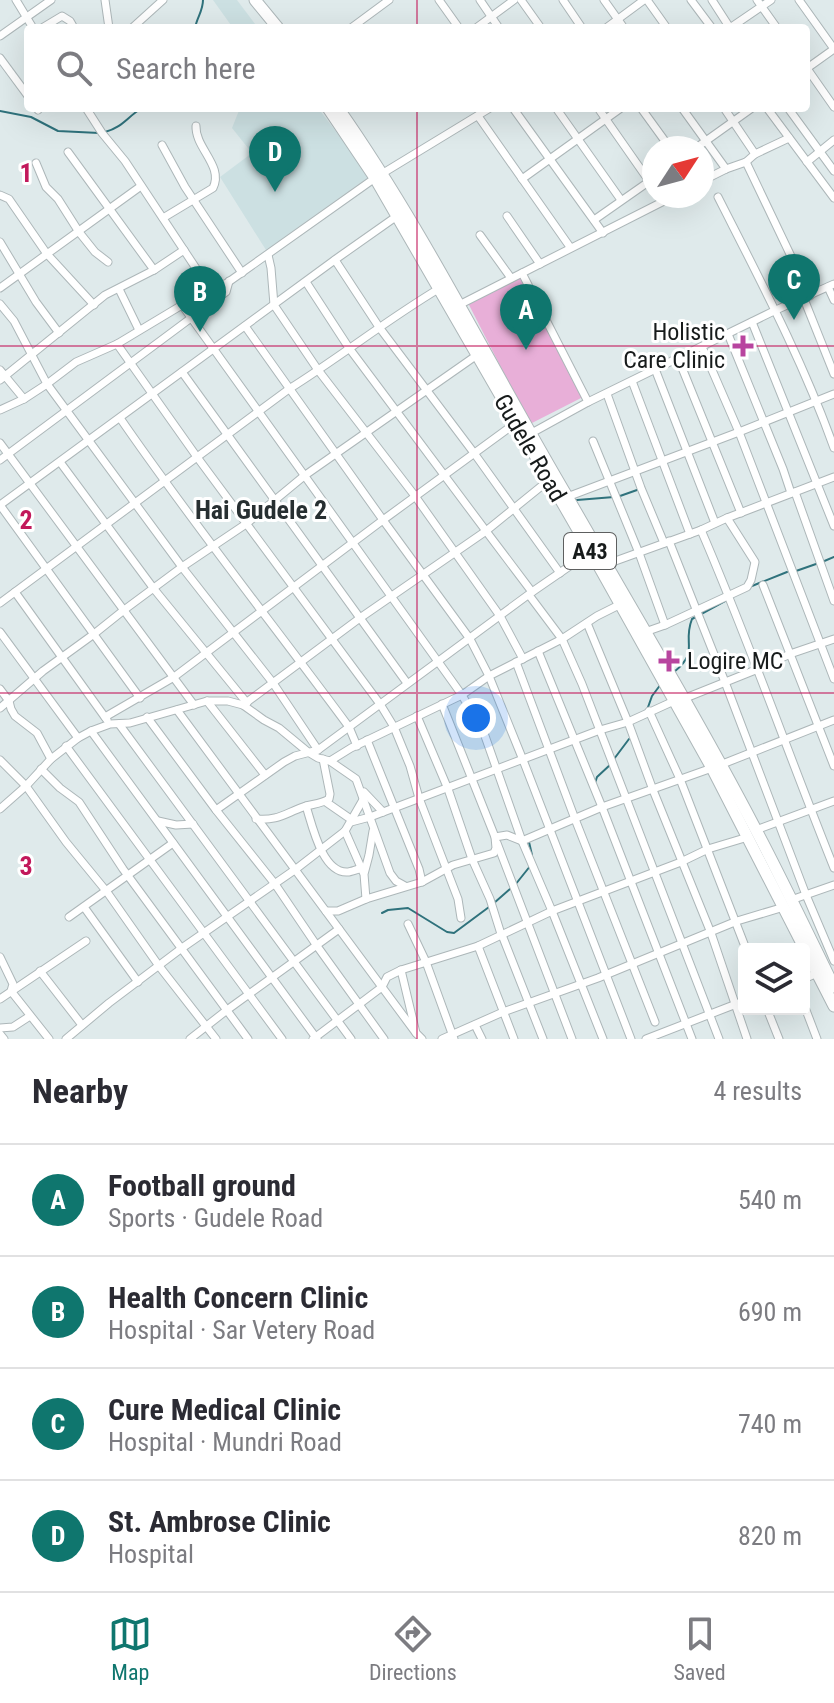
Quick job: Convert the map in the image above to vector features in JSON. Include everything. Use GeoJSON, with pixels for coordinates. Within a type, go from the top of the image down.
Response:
{"type":"FeatureCollection","features":[{"type":"Feature","properties":{"kind":"highway"},"geometry":{"type":"LineString","coordinates":[[245,0],[271,24]]}},
{"type":"Feature","properties":{"kind":"highway"},"geometry":{"type":"LineString","coordinates":[[255,0],[272,24]]}},
{"type":"Feature","properties":{"kind":"highway","name":"Gudele Road"},"geometry":{"type":"LineString","coordinates":[[331,112],[379,176],[397,216],[477,355],[607,564],[624,602],[788,903],[827,967],[834,987]]}},
{"type":"Feature","properties":{"kind":"highway","name":"Gudele Road"},"geometry":{"type":"LineString","coordinates":[[340,112],[459,305],[549,480],[590,552],[645,632],[678,700]]}},
{"type":"Feature","properties":{"kind":"highway","name":"Gudele Road"},"geometry":{"type":"LineString","coordinates":[[827,967],[834,1006]]}},
{"type":"Feature","properties":{"kind":"street"},"geometry":{"type":"LineString","coordinates":[[16,0],[30,24]]}},
{"type":"Feature","properties":{"kind":"street"},"geometry":{"type":"LineString","coordinates":[[0,36],[51,0]]}},
{"type":"Feature","properties":{"kind":"street"},"geometry":{"type":"LineString","coordinates":[[105,0],[108,24]]}},
{"type":"Feature","properties":{"kind":"street"},"geometry":{"type":"LineString","coordinates":[[136,24],[163,0]]}},
{"type":"Feature","properties":{"kind":"street"},"geometry":{"type":"LineString","coordinates":[[356,24],[389,0]]}},
{"type":"Feature","properties":{"kind":"street"},"geometry":{"type":"LineString","coordinates":[[439,0],[456,24]]}},
{"type":"Feature","properties":{"kind":"street"},"geometry":{"type":"LineString","coordinates":[[480,0],[496,24]]}},
{"type":"Feature","properties":{"kind":"street"},"geometry":{"type":"LineString","coordinates":[[481,24],[514,0]]}},
{"type":"Feature","properties":{"kind":"street"},"geometry":{"type":"LineString","coordinates":[[521,0],[538,24]]}},
{"type":"Feature","properties":{"kind":"street"},"geometry":{"type":"LineString","coordinates":[[563,0],[579,24]]}},
{"type":"Feature","properties":{"kind":"street"},"geometry":{"type":"LineString","coordinates":[[604,0],[621,24]]}},
{"type":"Feature","properties":{"kind":"street"},"geometry":{"type":"LineString","coordinates":[[612,24],[645,0],[664,24]]}},
{"type":"Feature","properties":{"kind":"street"},"geometry":{"type":"LineString","coordinates":[[691,0],[709,24]]}},
{"type":"Feature","properties":{"kind":"street"},"geometry":{"type":"LineString","coordinates":[[712,0],[727,24]]}},
{"type":"Feature","properties":{"kind":"street"},"geometry":{"type":"LineString","coordinates":[[735,24],[759,4],[771,0]]}},
{"type":"Feature","properties":{"kind":"street"},"geometry":{"type":"LineString","coordinates":[[799,0],[834,49],[810,65]]}},
{"type":"Feature","properties":{"kind":"street"},"geometry":{"type":"LineString","coordinates":[[759,4],[774,24]]}},
{"type":"Feature","properties":{"kind":"street"},"geometry":{"type":"LineString","coordinates":[[49,24],[62,16],[72,24]]}},
{"type":"Feature","properties":{"kind":"street"},"geometry":{"type":"LineString","coordinates":[[0,58],[24,91]]}},
{"type":"Feature","properties":{"kind":"street"},"geometry":{"type":"LineString","coordinates":[[810,74],[834,107]]}},
{"type":"Feature","properties":{"kind":"street"},"geometry":{"type":"LineString","coordinates":[[89,112],[211,291]]}},
{"type":"Feature","properties":{"kind":"street"},"geometry":{"type":"LineString","coordinates":[[0,410],[24,399],[76,362],[117,344],[242,273],[379,176],[484,112]]}},
{"type":"Feature","properties":{"kind":"street"},"geometry":{"type":"LineString","coordinates":[[516,112],[603,233]]}},
{"type":"Feature","properties":{"kind":"street"},"geometry":{"type":"LineString","coordinates":[[559,112],[621,200]]}},
{"type":"Feature","properties":{"kind":"street"},"geometry":{"type":"LineString","coordinates":[[601,112],[642,168]]}},
{"type":"Feature","properties":{"kind":"street"},"geometry":{"type":"LineString","coordinates":[[522,179],[615,112]]}},
{"type":"Feature","properties":{"kind":"street"},"geometry":{"type":"LineString","coordinates":[[644,112],[661,136]]}},
{"type":"Feature","properties":{"kind":"street"},"geometry":{"type":"LineString","coordinates":[[685,112],[702,136]]}},
{"type":"Feature","properties":{"kind":"street"},"geometry":{"type":"LineString","coordinates":[[727,112],[755,154]]}},
{"type":"Feature","properties":{"kind":"street"},"geometry":{"type":"LineString","coordinates":[[712,136],[746,112]]}},
{"type":"Feature","properties":{"kind":"street"},"geometry":{"type":"LineString","coordinates":[[770,112],[834,198]]}},
{"type":"Feature","properties":{"kind":"street"},"geometry":{"type":"LineString","coordinates":[[791,112],[834,171]]}},
{"type":"Feature","properties":{"kind":"street"},"geometry":{"type":"LineString","coordinates":[[478,116],[570,247]]}},
{"type":"Feature","properties":{"kind":"street"},"geometry":{"type":"LineString","coordinates":[[163,218],[213,188],[216,182],[214,169],[198,141],[196,126]]}},
{"type":"Feature","properties":{"kind":"street"},"geometry":{"type":"LineString","coordinates":[[714,175],[746,162],[755,154],[789,138]]}},
{"type":"Feature","properties":{"kind":"street"},"geometry":{"type":"LineString","coordinates":[[807,162],[834,140]]}},
{"type":"Feature","properties":{"kind":"street"},"geometry":{"type":"LineString","coordinates":[[162,145],[242,273]]}},
{"type":"Feature","properties":{"kind":"street"},"geometry":{"type":"LineString","coordinates":[[68,152],[154,270]]}},
{"type":"Feature","properties":{"kind":"street"},"geometry":{"type":"LineString","coordinates":[[714,153],[726,169]]}},
{"type":"Feature","properties":{"kind":"street"},"geometry":{"type":"LineString","coordinates":[[746,162],[807,297],[834,374]]}},
{"type":"Feature","properties":{"kind":"street"},"geometry":{"type":"LineString","coordinates":[[36,163],[46,187],[95,252],[108,262]]}},
{"type":"Feature","properties":{"kind":"street"},"geometry":{"type":"LineString","coordinates":[[0,288],[141,186]]}},
{"type":"Feature","properties":{"kind":"street"},"geometry":{"type":"LineString","coordinates":[[594,220],[642,186]]}},
{"type":"Feature","properties":{"kind":"street"},"geometry":{"type":"LineString","coordinates":[[0,195],[9,199],[47,254],[94,305]]}},
{"type":"Feature","properties":{"kind":"street"},"geometry":{"type":"LineString","coordinates":[[718,197],[776,310],[817,401],[834,448]]}},
{"type":"Feature","properties":{"kind":"street"},"geometry":{"type":"LineString","coordinates":[[459,305],[651,208]]}},
{"type":"Feature","properties":{"kind":"street"},"geometry":{"type":"LineString","coordinates":[[140,698],[0,505],[397,216]]}},
{"type":"Feature","properties":{"kind":"street"},"geometry":{"type":"LineString","coordinates":[[507,216],[540,264]]}},
{"type":"Feature","properties":{"kind":"street"},"geometry":{"type":"LineString","coordinates":[[480,235],[511,278]]}},
{"type":"Feature","properties":{"kind":"street"},"geometry":{"type":"LineString","coordinates":[[0,242],[36,302],[59,333]]}},
{"type":"Feature","properties":{"kind":"street"},"geometry":{"type":"LineString","coordinates":[[24,399],[2,376],[105,295],[154,270],[184,250]]}},
{"type":"Feature","properties":{"kind":"street"},"geometry":{"type":"LineString","coordinates":[[268,255],[274,305],[318,370],[415,496],[500,616],[520,660],[549,750],[655,1022]]}},
{"type":"Feature","properties":{"kind":"street"},"geometry":{"type":"LineString","coordinates":[[335,260],[379,327],[560,573]]}},
{"type":"Feature","properties":{"kind":"street"},"geometry":{"type":"LineString","coordinates":[[522,273],[588,402]]}},
{"type":"Feature","properties":{"kind":"street"},"geometry":{"type":"LineString","coordinates":[[0,460],[226,292],[229,281]]}},
{"type":"Feature","properties":{"kind":"street"},"geometry":{"type":"LineString","coordinates":[[306,282],[349,348],[486,531],[562,639],[627,798],[719,1039]]}},
{"type":"Feature","properties":{"kind":"street"},"geometry":{"type":"LineString","coordinates":[[528,435],[655,369],[831,286],[834,300]]}},
{"type":"Feature","properties":{"kind":"street"},"geometry":{"type":"LineString","coordinates":[[0,603],[258,411],[440,288]]}},
{"type":"Feature","properties":{"kind":"street"},"geometry":{"type":"LineString","coordinates":[[119,289],[139,330]]}},
{"type":"Feature","properties":{"kind":"street"},"geometry":{"type":"LineString","coordinates":[[0,304],[14,321],[47,384],[182,567],[273,683],[318,750]]}},
{"type":"Feature","properties":{"kind":"street"},"geometry":{"type":"LineString","coordinates":[[182,305],[462,695],[485,736],[522,841],[603,1039]]}},
{"type":"Feature","properties":{"kind":"street"},"geometry":{"type":"LineString","coordinates":[[752,322],[834,526]]}},
{"type":"Feature","properties":{"kind":"street"},"geometry":{"type":"LineString","coordinates":[[245,326],[470,639],[489,676],[523,760],[631,1039]]}},
{"type":"Feature","properties":{"kind":"street"},"geometry":{"type":"LineString","coordinates":[[728,334],[834,601]]}},
{"type":"Feature","properties":{"kind":"street"},"geometry":{"type":"LineString","coordinates":[[117,344],[394,727],[458,899],[461,918]]}},
{"type":"Feature","properties":{"kind":"street"},"geometry":{"type":"LineString","coordinates":[[702,347],[739,432],[834,679]]}},
{"type":"Feature","properties":{"kind":"street"},"geometry":{"type":"LineString","coordinates":[[0,708],[124,610],[246,524],[304,476],[477,355]]}},
{"type":"Feature","properties":{"kind":"street"},"geometry":{"type":"LineString","coordinates":[[678,358],[741,513]]}},
{"type":"Feature","properties":{"kind":"street"},"geometry":{"type":"LineString","coordinates":[[655,369],[715,523]]}},
{"type":"Feature","properties":{"kind":"street"},"geometry":{"type":"LineString","coordinates":[[182,372],[407,683]]}},
{"type":"Feature","properties":{"kind":"street"},"geometry":{"type":"LineString","coordinates":[[632,381],[690,534]]}},
{"type":"Feature","properties":{"kind":"street"},"geometry":{"type":"LineString","coordinates":[[607,394],[635,472],[697,609],[806,895],[827,967]]}},
{"type":"Feature","properties":{"kind":"street"},"geometry":{"type":"LineString","coordinates":[[567,497],[834,394]]}},
{"type":"Feature","properties":{"kind":"street"},"geometry":{"type":"LineString","coordinates":[[120,418],[163,481],[349,727],[357,746]]}},
{"type":"Feature","properties":{"kind":"street"},"geometry":{"type":"LineString","coordinates":[[0,809],[66,746],[111,722],[140,698],[174,677],[517,422]]}},
{"type":"Feature","properties":{"kind":"street"},"geometry":{"type":"LineString","coordinates":[[593,441],[665,625]]}},
{"type":"Feature","properties":{"kind":"street"},"geometry":{"type":"LineString","coordinates":[[0,443],[194,705]]}},
{"type":"Feature","properties":{"kind":"street"},"geometry":{"type":"LineString","coordinates":[[60,462],[154,589],[245,704],[308,752],[351,774],[383,812]]}},
{"type":"Feature","properties":{"kind":"street"},"geometry":{"type":"LineString","coordinates":[[607,564],[834,477]]}},
{"type":"Feature","properties":{"kind":"street"},"geometry":{"type":"LineString","coordinates":[[111,722],[147,717],[207,701],[245,704],[360,618],[486,531],[549,480]]}},
{"type":"Feature","properties":{"kind":"street"},"geometry":{"type":"LineString","coordinates":[[645,632],[747,587],[755,562],[727,518]]}},
{"type":"Feature","properties":{"kind":"street"},"geometry":{"type":"LineString","coordinates":[[701,530],[834,868]]}},
{"type":"Feature","properties":{"kind":"street"},"geometry":{"type":"LineString","coordinates":[[216,810],[295,756],[318,750],[590,552]]}},
{"type":"Feature","properties":{"kind":"street"},"geometry":{"type":"LineString","coordinates":[[763,585],[834,766]]}},
{"type":"Feature","properties":{"kind":"street"},"geometry":{"type":"LineString","coordinates":[[15,592],[111,722],[193,824],[351,1039]]}},
{"type":"Feature","properties":{"kind":"street"},"geometry":{"type":"LineString","coordinates":[[327,760],[462,695],[489,676],[562,639],[624,602]]}},
{"type":"Feature","properties":{"kind":"street"},"geometry":{"type":"LineString","coordinates":[[587,623],[711,933],[747,1039]]}},
{"type":"Feature","properties":{"kind":"street"},"geometry":{"type":"LineString","coordinates":[[0,632],[78,738]]}},
{"type":"Feature","properties":{"kind":"street"},"geometry":{"type":"LineString","coordinates":[[326,802],[351,821],[370,817],[628,722],[790,654],[834,639]]}},
{"type":"Feature","properties":{"kind":"street"},"geometry":{"type":"LineString","coordinates":[[538,651],[692,1039]]}},
{"type":"Feature","properties":{"kind":"street"},"geometry":{"type":"LineString","coordinates":[[0,689],[9,701],[12,712],[37,733],[51,759]]}},
{"type":"Feature","properties":{"kind":"street"},"geometry":{"type":"LineString","coordinates":[[207,701],[265,775]]}},
{"type":"Feature","properties":{"kind":"street"},"geometry":{"type":"LineString","coordinates":[[442,704],[572,1039]]}},
{"type":"Feature","properties":{"kind":"street"},"geometry":{"type":"LineString","coordinates":[[177,710],[419,1036]]}},
{"type":"Feature","properties":{"kind":"street"},"geometry":{"type":"LineString","coordinates":[[649,711],[680,779],[744,943]]}},
{"type":"Feature","properties":{"kind":"street"},"geometry":{"type":"LineString","coordinates":[[417,716],[543,1039]]}},
{"type":"Feature","properties":{"kind":"street"},"geometry":{"type":"LineString","coordinates":[[147,717],[275,884],[384,1039]]}},
{"type":"Feature","properties":{"kind":"street"},"geometry":{"type":"LineString","coordinates":[[495,840],[507,835],[522,841],[602,807],[834,720]]}},
{"type":"Feature","properties":{"kind":"street"},"geometry":{"type":"LineString","coordinates":[[91,731],[315,1038],[382,987],[387,977],[401,970],[478,946],[552,911],[834,801]]}},
{"type":"Feature","properties":{"kind":"street"},"geometry":{"type":"LineString","coordinates":[[367,740],[422,882]]}},
{"type":"Feature","properties":{"kind":"street"},"geometry":{"type":"LineString","coordinates":[[66,746],[282,1039]]}},
{"type":"Feature","properties":{"kind":"street"},"geometry":{"type":"LineString","coordinates":[[0,760],[26,786],[216,1039]]}},
{"type":"Feature","properties":{"kind":"street"},"geometry":{"type":"LineString","coordinates":[[256,819],[272,820],[306,806],[326,802],[330,794],[327,760]]}},
{"type":"Feature","properties":{"kind":"street"},"geometry":{"type":"LineString","coordinates":[[41,769],[79,802],[123,869],[248,1039]]}},
{"type":"Feature","properties":{"kind":"street"},"geometry":{"type":"LineString","coordinates":[[360,787],[390,873],[405,886]]}},
{"type":"Feature","properties":{"kind":"street"},"geometry":{"type":"LineString","coordinates":[[66,1039],[182,948],[345,831],[364,798]]}},
{"type":"Feature","properties":{"kind":"street"},"geometry":{"type":"LineString","coordinates":[[306,806],[320,850],[334,867],[341,871],[362,871]]}},
{"type":"Feature","properties":{"kind":"street"},"geometry":{"type":"LineString","coordinates":[[156,820],[176,825],[193,824]]}},
{"type":"Feature","properties":{"kind":"street"},"geometry":{"type":"LineString","coordinates":[[362,871],[369,855],[373,827]]}},
{"type":"Feature","properties":{"kind":"street"},"geometry":{"type":"LineString","coordinates":[[345,831],[362,871],[366,899]]}},
{"type":"Feature","properties":{"kind":"street"},"geometry":{"type":"LineString","coordinates":[[326,911],[338,911],[422,882],[446,869],[494,853],[495,840]]}},
{"type":"Feature","properties":{"kind":"street"},"geometry":{"type":"LineString","coordinates":[[69,917],[173,843]]}},
{"type":"Feature","properties":{"kind":"street"},"geometry":{"type":"LineString","coordinates":[[442,1039],[503,1012],[834,885]]}},
{"type":"Feature","properties":{"kind":"street"},"geometry":{"type":"LineString","coordinates":[[84,907],[138,982]]}},
{"type":"Feature","properties":{"kind":"street"},"geometry":{"type":"LineString","coordinates":[[408,924],[426,962],[453,1036]]}},
{"type":"Feature","properties":{"kind":"street"},"geometry":{"type":"LineString","coordinates":[[190,1039],[339,929]]}},
{"type":"Feature","properties":{"kind":"street"},"geometry":{"type":"LineString","coordinates":[[0,999],[86,941]]}},
{"type":"Feature","properties":{"kind":"street"},"geometry":{"type":"LineString","coordinates":[[478,946],[514,1039]]}},
{"type":"Feature","properties":{"kind":"street"},"geometry":{"type":"LineString","coordinates":[[0,957],[13,984],[11,991]]}},
{"type":"Feature","properties":{"kind":"street"},"geometry":{"type":"LineString","coordinates":[[401,970],[419,1036]]}},
{"type":"Feature","properties":{"kind":"street"},"geometry":{"type":"LineString","coordinates":[[40,971],[82,1025]]}},
{"type":"Feature","properties":{"kind":"street"},"geometry":{"type":"LineString","coordinates":[[11,991],[49,1039]]}},
{"type":"Feature","properties":{"kind":"street"},"geometry":{"type":"LineString","coordinates":[[646,1039],[738,1003]]}},
{"type":"Feature","properties":{"kind":"street"},"geometry":{"type":"LineString","coordinates":[[769,1015],[779,1039]]}},
{"type":"Feature","properties":{"kind":"street"},"geometry":{"type":"LineString","coordinates":[[808,1015],[817,1039]]}},
{"type":"Feature","properties":{"kind":"street"},"geometry":{"type":"LineString","coordinates":[[4,1039],[0,1031],[30,1016]]}},
{"type":"Feature","properties":{"kind":"street"},"geometry":{"type":"LineString","coordinates":[[475,1025],[482,1039]]}},
{"type":"Feature","properties":{"kind":"shaded area"},"geometry":{"type":"Polygon","coordinates":[[[213,0],[237,0],[255,24],[230,24],[213,0]]]}},
{"type":"Feature","properties":{"kind":"shaded area"},"geometry":{"type":"Polygon","coordinates":[[[238,112],[321,112],[370,176],[266,250],[220,177],[252,153],[232,128],[238,112]]]}},
{"type":"Feature","properties":{"kind":"shaded area"},"geometry":{"type":"Polygon","coordinates":[[[522,276],[583,397],[530,424],[468,303],[522,276]]]}},
{"type":"Feature","properties":{"kind":"waterway"},"geometry":{"type":"LineString","coordinates":[[196,24],[203,0]]}},
{"type":"Feature","properties":{"kind":"waterway"},"geometry":{"type":"LineString","coordinates":[[0,111],[31,117],[58,131],[99,133]]}},
{"type":"Feature","properties":{"kind":"waterway"},"geometry":{"type":"LineString","coordinates":[[105,132],[121,125],[137,112]]}},
{"type":"Feature","properties":{"kind":"waterway"},"geometry":{"type":"LineString","coordinates":[[620,496],[637,490]]}},
{"type":"Feature","properties":{"kind":"waterway"},"geometry":{"type":"LineString","coordinates":[[577,500],[614,497]]}},
{"type":"Feature","properties":{"kind":"waterway"},"geometry":{"type":"LineString","coordinates":[[822,562],[834,557]]}},
{"type":"Feature","properties":{"kind":"waterway"},"geometry":{"type":"LineString","coordinates":[[796,571],[816,564]]}},
{"type":"Feature","properties":{"kind":"waterway"},"geometry":{"type":"LineString","coordinates":[[752,586],[787,572]]}},
{"type":"Feature","properties":{"kind":"waterway"},"geometry":{"type":"LineString","coordinates":[[674,672],[688,653],[692,619],[725,601]]}},
{"type":"Feature","properties":{"kind":"waterway"},"geometry":{"type":"LineString","coordinates":[[647,710],[661,684]]}},
{"type":"Feature","properties":{"kind":"waterway"},"geometry":{"type":"LineString","coordinates":[[614,759],[629,739]]}},
{"type":"Feature","properties":{"kind":"waterway"},"geometry":{"type":"LineString","coordinates":[[595,783],[611,764]]}},
{"type":"Feature","properties":{"kind":"waterway"},"geometry":{"type":"LineString","coordinates":[[529,842],[532,855]]}},
{"type":"Feature","properties":{"kind":"waterway"},"geometry":{"type":"LineString","coordinates":[[515,885],[531,865]]}},
{"type":"Feature","properties":{"kind":"waterway"},"geometry":{"type":"LineString","coordinates":[[494,903],[510,889]]}},
{"type":"Feature","properties":{"kind":"waterway"},"geometry":{"type":"LineString","coordinates":[[382,913],[408,908],[447,932],[454,933],[489,907]]}},
{"type":"Feature","properties":{"kind":"place","name":"St. Ambrose Clinic"},"geometry":{"type":"Point","coordinates":[275,192]}},
{"type":"Feature","properties":{"kind":"place","name":"Cure Medical Clinic"},"geometry":{"type":"Point","coordinates":[794,320]}},
{"type":"Feature","properties":{"kind":"place","name":"Health Concern Clinic"},"geometry":{"type":"Point","coordinates":[200,332]}},
{"type":"Feature","properties":{"kind":"place","name":"Holistic Care Clinic"},"geometry":{"type":"Point","coordinates":[743,346]}},
{"type":"Feature","properties":{"kind":"place","name":"Football ground"},"geometry":{"type":"Point","coordinates":[526,350]}},
{"type":"Feature","properties":{"kind":"place","name":"Logire MC"},"geometry":{"type":"Point","coordinates":[669,661]}},
{"type":"Feature","properties":{"kind":"district","name":"Hai Gudele 2"},"geometry":{"type":"Point","coordinates":[261,510]}}]}
